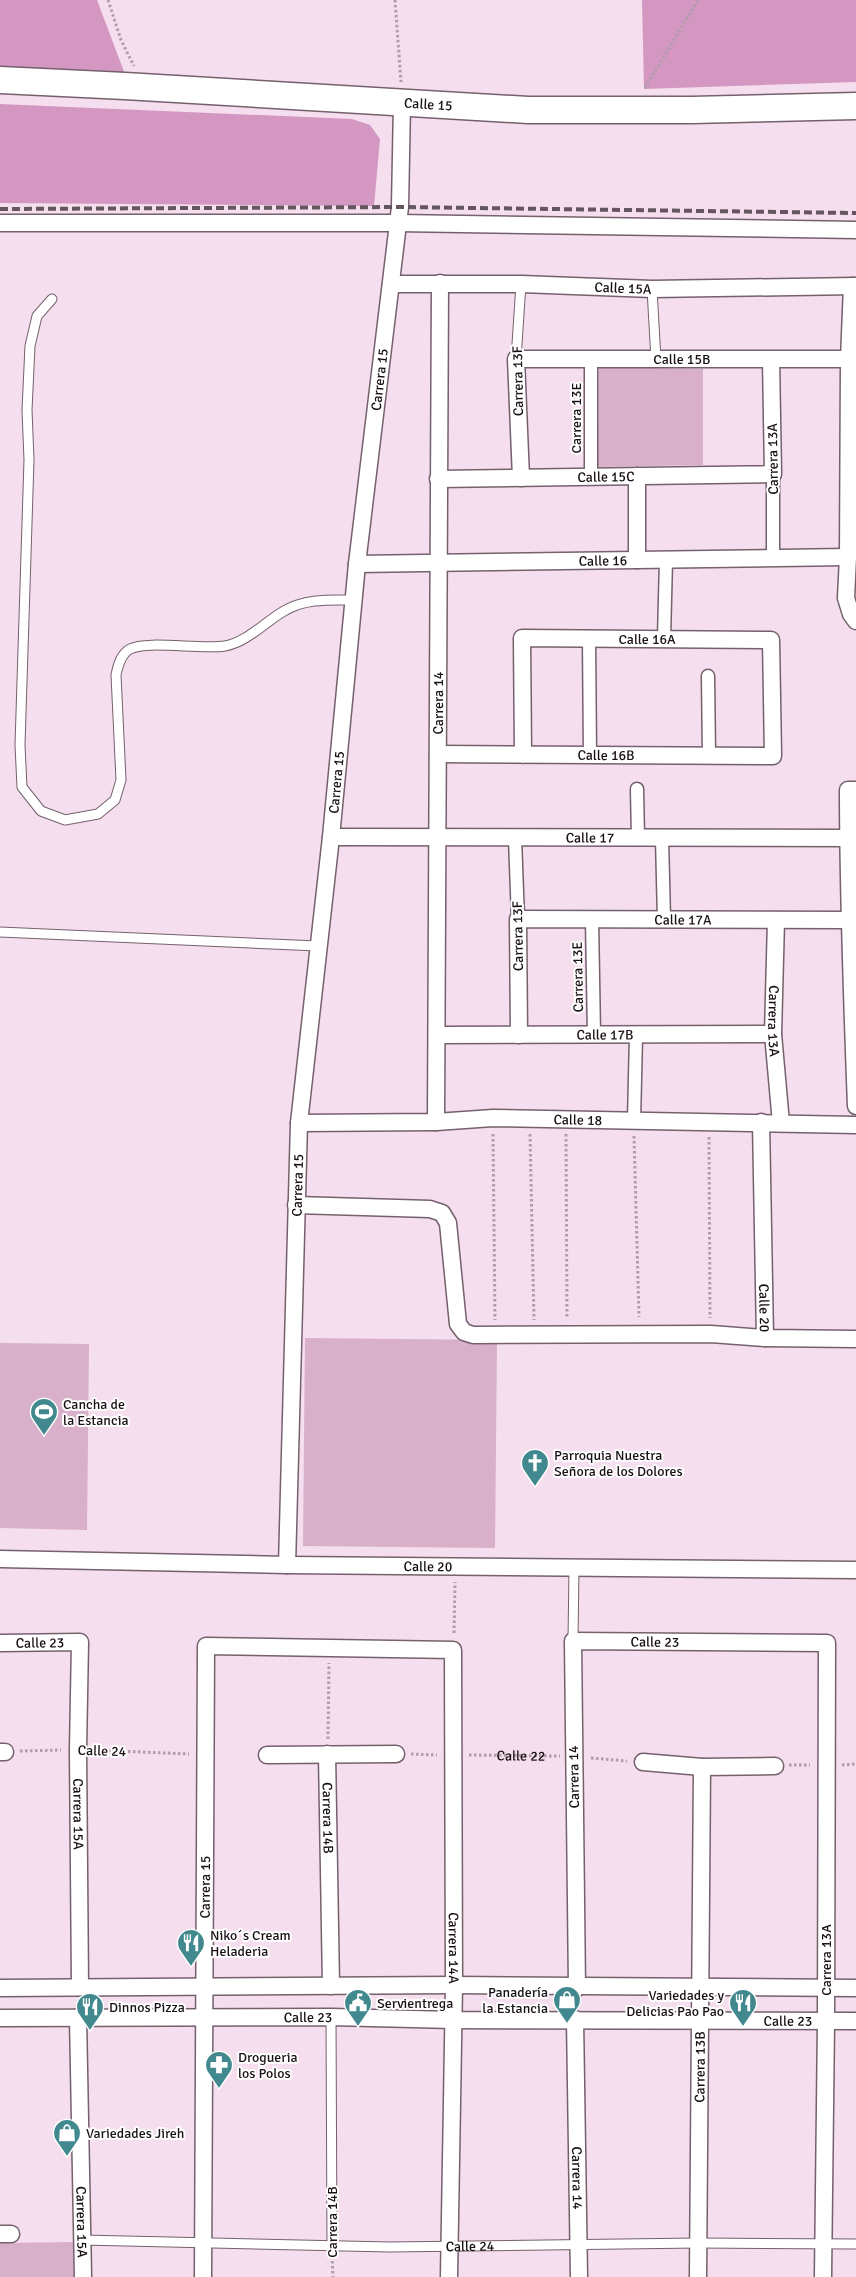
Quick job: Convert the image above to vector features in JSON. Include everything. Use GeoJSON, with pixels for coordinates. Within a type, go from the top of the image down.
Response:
{"type":"FeatureCollection","features":[{"type":"Feature","properties":{"kind":"main road","name":"Calle 15"},"geometry":{"type":"LineString","coordinates":[[0,80],[528,110],[856,106]]}},
{"type":"Feature","properties":{"kind":"street","name":"Carrera 15"},"geometry":{"type":"LineString","coordinates":[[287,1566],[299,1123],[331,837],[357,564],[391,284],[397,223],[402,103]]}},
{"type":"Feature","properties":{"kind":"street"},"geometry":{"type":"LineString","coordinates":[[0,223],[397,223],[856,230]]}},
{"type":"Feature","properties":{"kind":"street","name":"Calle 15A"},"geometry":{"type":"LineString","coordinates":[[391,284],[520,284],[652,289],[854,286]]}},
{"type":"Feature","properties":{"kind":"street","name":"Carrera 14"},"geometry":{"type":"LineString","coordinates":[[436,1122],[440,284]]}},
{"type":"Feature","properties":{"kind":"street"},"geometry":{"type":"LineString","coordinates":[[854,286],[849,359],[846,598],[851,614],[856,621]]}},
{"type":"Feature","properties":{"kind":"street","name":"Calle 15B"},"geometry":{"type":"LineString","coordinates":[[516,359],[849,359]]}},
{"type":"Feature","properties":{"kind":"street","name":"Carrera 13F"},"geometry":{"type":"LineString","coordinates":[[516,359],[520,478]]}},
{"type":"Feature","properties":{"kind":"street","name":"Carrera 13E"},"geometry":{"type":"LineString","coordinates":[[591,360],[591,477]]}},
{"type":"Feature","properties":{"kind":"street","name":"Carrera 13A"},"geometry":{"type":"LineString","coordinates":[[771,360],[773,558]]}},
{"type":"Feature","properties":{"kind":"street","name":"Calle 15C"},"geometry":{"type":"LineString","coordinates":[[438,479],[773,474]]}},
{"type":"Feature","properties":{"kind":"street"},"geometry":{"type":"LineString","coordinates":[[637,476],[637,560]]}},
{"type":"Feature","properties":{"kind":"street","name":"Calle 16"},"geometry":{"type":"LineString","coordinates":[[357,564],[848,558]]}},
{"type":"Feature","properties":{"kind":"street"},"geometry":{"type":"LineString","coordinates":[[664,638],[666,560]]}},
{"type":"Feature","properties":{"kind":"street","name":"Calle 16A"},"geometry":{"type":"LineString","coordinates":[[522,755],[522,638],[664,638],[771,640],[773,756]]}},
{"type":"Feature","properties":{"kind":"street"},"geometry":{"type":"LineString","coordinates":[[589,639],[590,756]]}},
{"type":"Feature","properties":{"kind":"street"},"geometry":{"type":"LineString","coordinates":[[708,676],[709,756]]}},
{"type":"Feature","properties":{"kind":"street","name":"Calle 16B"},"geometry":{"type":"LineString","coordinates":[[438,754],[773,756]]}},
{"type":"Feature","properties":{"kind":"street"},"geometry":{"type":"LineString","coordinates":[[637,789],[638,838]]}},
{"type":"Feature","properties":{"kind":"street"},"geometry":{"type":"LineString","coordinates":[[856,790],[848,790],[848,920],[856,1106]]}},
{"type":"Feature","properties":{"kind":"street","name":"Calle 17"},"geometry":{"type":"LineString","coordinates":[[331,837],[848,838]]}},
{"type":"Feature","properties":{"kind":"street","name":"Carrera 13F"},"geometry":{"type":"LineString","coordinates":[[515,838],[518,919],[518,1035]]}},
{"type":"Feature","properties":{"kind":"street"},"geometry":{"type":"LineString","coordinates":[[662,838],[664,920]]}},
{"type":"Feature","properties":{"kind":"street","name":"Calle 17A"},"geometry":{"type":"LineString","coordinates":[[518,919],[848,920]]}},
{"type":"Feature","properties":{"kind":"street","name":"Carrera 13E"},"geometry":{"type":"LineString","coordinates":[[592,919],[594,1035]]}},
{"type":"Feature","properties":{"kind":"street","name":"Carrera 13A"},"geometry":{"type":"LineString","coordinates":[[776,920],[773,1034],[781,1123]]}},
{"type":"Feature","properties":{"kind":"street","name":"Calle 17B"},"geometry":{"type":"LineString","coordinates":[[437,1035],[773,1034]]}},
{"type":"Feature","properties":{"kind":"street"},"geometry":{"type":"LineString","coordinates":[[634,1121],[636,1035]]}},
{"type":"Feature","properties":{"kind":"street","name":"Calle 18"},"geometry":{"type":"LineString","coordinates":[[299,1123],[436,1122],[493,1118],[566,1118],[856,1125]]}},
{"type":"Feature","properties":{"kind":"street","name":"Calle 20"},"geometry":{"type":"LineString","coordinates":[[296,1205],[430,1209],[442,1213],[448,1224],[458,1324],[464,1332],[474,1335],[568,1333],[639,1335],[711,1334],[765,1338],[761,1122]]}},
{"type":"Feature","properties":{"kind":"street"},"geometry":{"type":"LineString","coordinates":[[765,1338],[856,1339]]}},
{"type":"Feature","properties":{"kind":"street","name":"Calle 20"},"geometry":{"type":"LineString","coordinates":[[0,1559],[287,1566],[856,1570]]}},
{"type":"Feature","properties":{"kind":"street","name":"Carrera 14"},"geometry":{"type":"LineString","coordinates":[[574,1641],[577,1988]]}},
{"type":"Feature","properties":{"kind":"street","name":"Calle 23"},"geometry":{"type":"LineString","coordinates":[[574,1641],[827,1642]]}},
{"type":"Feature","properties":{"kind":"street","name":"Calle 23"},"geometry":{"type":"LineString","coordinates":[[0,1643],[80,1642]]}},
{"type":"Feature","properties":{"kind":"street","name":"Carrera 15A"},"geometry":{"type":"LineString","coordinates":[[80,1642],[78,1750],[80,1986]]}},
{"type":"Feature","properties":{"kind":"street","name":"Carrera 13A"},"geometry":{"type":"LineString","coordinates":[[822,2277],[826,2021],[827,1642]]}},
{"type":"Feature","properties":{"kind":"street","name":"Carrera 15"},"geometry":{"type":"LineString","coordinates":[[203,2277],[202,1986],[206,1646],[329,1649]]}},
{"type":"Feature","properties":{"kind":"street"},"geometry":{"type":"LineString","coordinates":[[329,1649],[454,1650]]}},
{"type":"Feature","properties":{"kind":"street","name":"Carrera 14A"},"geometry":{"type":"LineString","coordinates":[[449,2277],[454,1985],[454,1650]]}},
{"type":"Feature","properties":{"kind":"street","name":"Carrera 14B"},"geometry":{"type":"LineString","coordinates":[[327,1754],[330,1986]]}},
{"type":"Feature","properties":{"kind":"street"},"geometry":{"type":"LineString","coordinates":[[267,1755],[396,1754]]}},
{"type":"Feature","properties":{"kind":"street"},"geometry":{"type":"LineString","coordinates":[[643,1762],[702,1767],[775,1766]]}},
{"type":"Feature","properties":{"kind":"street","name":"Carrera 13B"},"geometry":{"type":"LineString","coordinates":[[698,2277],[702,1767]]}},
{"type":"Feature","properties":{"kind":"street"},"geometry":{"type":"LineString","coordinates":[[0,1988],[454,1985],[577,1988],[856,1988]]}},
{"type":"Feature","properties":{"kind":"street","name":"Carrera 15A"},"geometry":{"type":"LineString","coordinates":[[78,2017],[83,2277]]}},
{"type":"Feature","properties":{"kind":"street","name":"Calle 23"},"geometry":{"type":"LineString","coordinates":[[0,2018],[331,2017],[453,2020],[856,2021]]}},
{"type":"Feature","properties":{"kind":"street","name":"Carrera 14"},"geometry":{"type":"LineString","coordinates":[[575,2019],[578,2277]]}},
{"type":"Feature","properties":{"kind":"lane","name":"Carrera 13F"},"geometry":{"type":"LineString","coordinates":[[516,359],[520,284]]}},
{"type":"Feature","properties":{"kind":"lane"},"geometry":{"type":"LineString","coordinates":[[652,289],[656,360]]}},
{"type":"Feature","properties":{"kind":"lane"},"geometry":{"type":"LineString","coordinates":[[52,300],[37,316],[31,339],[27,410],[29,460],[20,746],[22,787],[41,811],[66,820],[98,814],[115,800],[121,780],[116,675],[120,660],[130,649],[143,645],[210,648],[227,645],[244,639],[285,610],[300,604],[318,600],[354,600]]}},
{"type":"Feature","properties":{"kind":"lane"},"geometry":{"type":"LineString","coordinates":[[0,932],[318,946]]}},
{"type":"Feature","properties":{"kind":"lane","name":"Carrera 14"},"geometry":{"type":"LineString","coordinates":[[574,1567],[574,1641]]}},
{"type":"Feature","properties":{"kind":"lane","name":"Carrera 14B"},"geometry":{"type":"LineString","coordinates":[[331,2017],[332,2246]]}},
{"type":"Feature","properties":{"kind":"lane","name":"Calle 24"},"geometry":{"type":"LineString","coordinates":[[82,2240],[390,2247],[698,2243],[856,2244]]}},
{"type":"Feature","properties":{"kind":"path"},"geometry":{"type":"LineString","coordinates":[[108,0],[121,40],[136,70],[152,88]]}},
{"type":"Feature","properties":{"kind":"path"},"geometry":{"type":"LineString","coordinates":[[395,0],[402,103]]}},
{"type":"Feature","properties":{"kind":"path"},"geometry":{"type":"LineString","coordinates":[[632,110],[698,0]]}},
{"type":"Feature","properties":{"kind":"path"},"geometry":{"type":"LineString","coordinates":[[493,1118],[495,1335]]}},
{"type":"Feature","properties":{"kind":"path"},"geometry":{"type":"LineString","coordinates":[[530,1118],[534,1334]]}},
{"type":"Feature","properties":{"kind":"path"},"geometry":{"type":"LineString","coordinates":[[566,1118],[568,1333]]}},
{"type":"Feature","properties":{"kind":"path"},"geometry":{"type":"LineString","coordinates":[[634,1121],[639,1335]]}},
{"type":"Feature","properties":{"kind":"path"},"geometry":{"type":"LineString","coordinates":[[709,1121],[711,1334]]}},
{"type":"Feature","properties":{"kind":"path"},"geometry":{"type":"LineString","coordinates":[[454,1650],[455,1566]]}},
{"type":"Feature","properties":{"kind":"path"},"geometry":{"type":"LineString","coordinates":[[327,1754],[329,1649]]}},
{"type":"Feature","properties":{"kind":"path","name":"Calle 24"},"geometry":{"type":"LineString","coordinates":[[3,1752],[78,1750],[204,1755]]}},
{"type":"Feature","properties":{"kind":"path","name":"Calle 22"},"geometry":{"type":"LineString","coordinates":[[396,1754],[574,1756],[643,1762]]}},
{"type":"Feature","properties":{"kind":"path","name":"Carrera 14B"},"geometry":{"type":"LineString","coordinates":[[332,2246],[333,2277]]}},
{"type":"Feature","properties":{"kind":"shaded area"},"geometry":{"type":"Polygon","coordinates":[[[0,0],[97,0],[126,77],[0,72],[0,0]]]}},
{"type":"Feature","properties":{"kind":"shaded area"},"geometry":{"type":"Polygon","coordinates":[[[642,0],[856,0],[856,82],[644,89],[642,0]]]}},
{"type":"Feature","properties":{"kind":"shaded area"},"geometry":{"type":"Polygon","coordinates":[[[0,104],[352,119],[370,125],[380,139],[374,206],[0,203],[0,104]]]}},
{"type":"Feature","properties":{"kind":"shaded area"},"geometry":{"type":"Polygon","coordinates":[[[599,367],[703,369],[703,465],[598,467],[599,367]]]}},
{"type":"Feature","properties":{"kind":"shaded area"},"geometry":{"type":"Polygon","coordinates":[[[305,1338],[497,1340],[495,1548],[303,1546],[305,1338]]]}},
{"type":"Feature","properties":{"kind":"shaded area","name":"Cancha de la Estancia"},"geometry":{"type":"Polygon","coordinates":[[[0,1343],[89,1344],[87,1530],[0,1528],[0,1343]]]}},
{"type":"Feature","properties":{"kind":"shaded area"},"geometry":{"type":"Polygon","coordinates":[[[77,2242],[78,2277],[0,2277],[0,2243],[77,2242]]]}},
{"type":"Feature","properties":{"kind":"railway"},"geometry":{"type":"LineString","coordinates":[[0,209],[400,207],[856,213]]}},
{"type":"Feature","properties":{"kind":"place","name":"Cancha de la Estancia"},"geometry":{"type":"Point","coordinates":[44,1436]}},
{"type":"Feature","properties":{"kind":"place","name":"Parroquia Nuestra Señora de los Dolores"},"geometry":{"type":"Point","coordinates":[535,1487]}},
{"type":"Feature","properties":{"kind":"place","name":"Niko´s Cream Heladeria"},"geometry":{"type":"Point","coordinates":[191,1967]}},
{"type":"Feature","properties":{"kind":"place","name":"Panadería la Estancia"},"geometry":{"type":"Point","coordinates":[567,2024]}},
{"type":"Feature","properties":{"kind":"place","name":"Servientrega"},"geometry":{"type":"Point","coordinates":[358,2027]}},
{"type":"Feature","properties":{"kind":"place","name":"Variedades y Delicias Pao Pao"},"geometry":{"type":"Point","coordinates":[743,2027]}},
{"type":"Feature","properties":{"kind":"place","name":"Dinnos Pizza"},"geometry":{"type":"Point","coordinates":[90,2031]}},
{"type":"Feature","properties":{"kind":"place","name":"Drogueria los Polos"},"geometry":{"type":"Point","coordinates":[219,2089]}},
{"type":"Feature","properties":{"kind":"place","name":"Variedades Jireh"},"geometry":{"type":"Point","coordinates":[67,2157]}}]}
